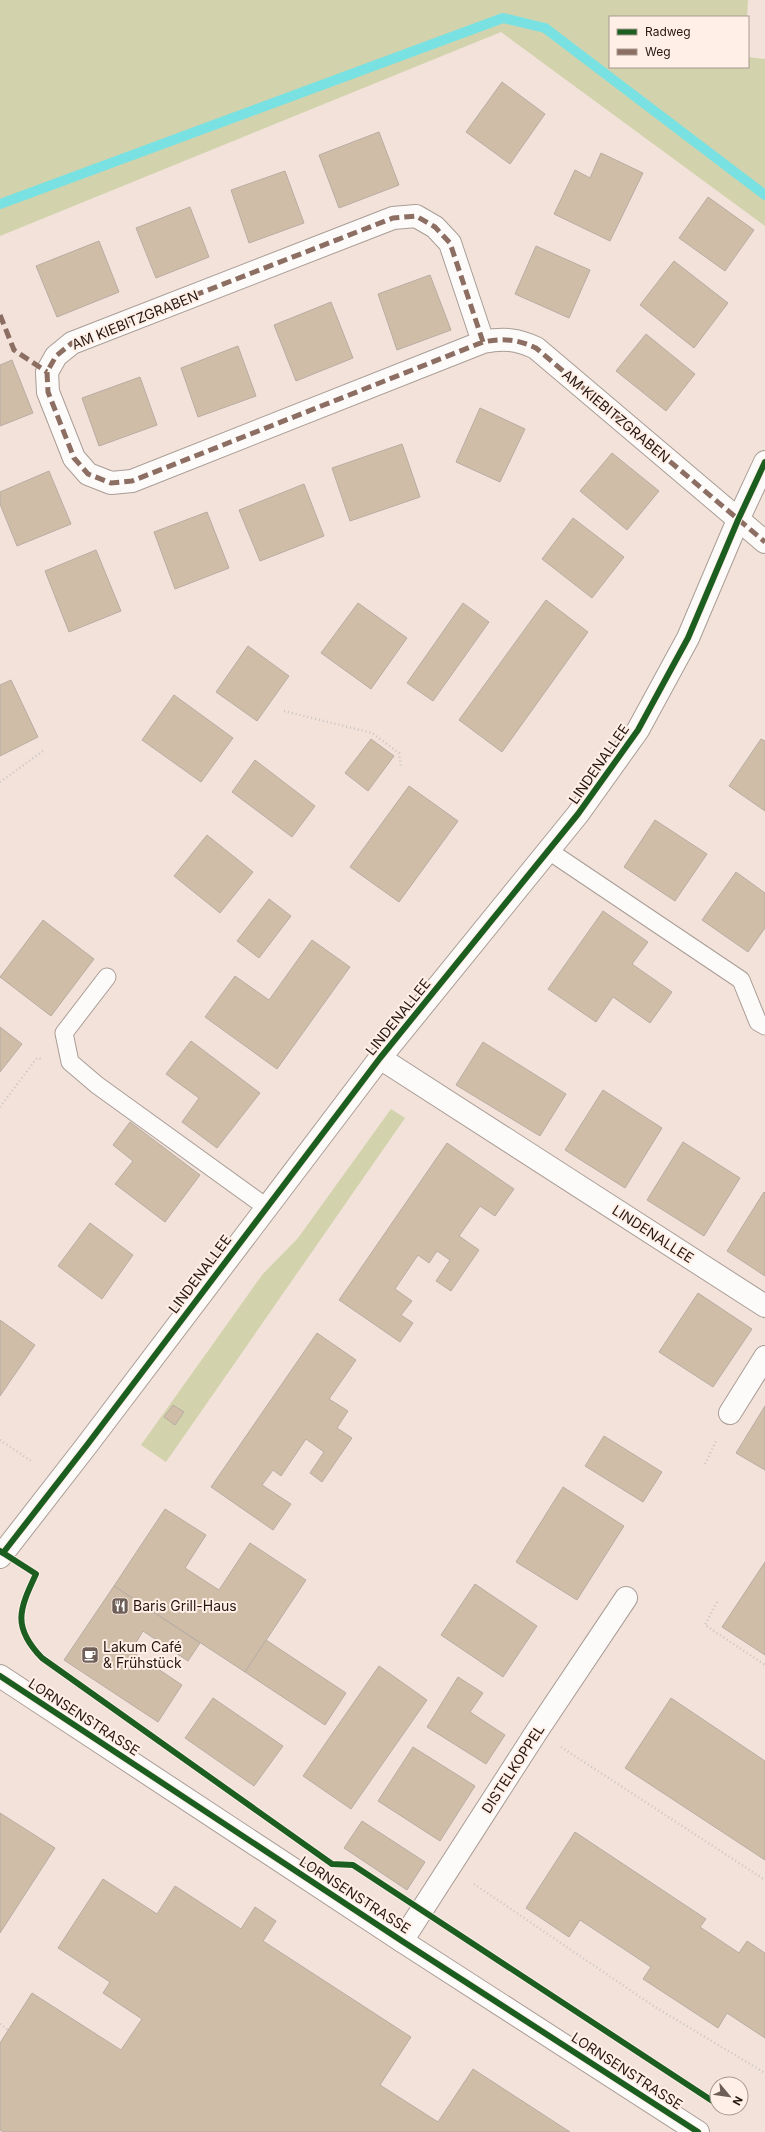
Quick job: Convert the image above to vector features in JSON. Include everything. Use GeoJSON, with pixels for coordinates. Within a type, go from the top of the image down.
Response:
{"type":"FeatureCollection","features":[{"type":"Feature","properties":{"kind":"street","name":"AM KIEBITZGRABEN"},"geometry":{"type":"LineString","coordinates":[[483,342],[450,243],[435,227],[416,216],[393,218],[72,343],[56,356],[47,372],[48,392],[74,458],[88,474],[111,483],[132,481],[483,342],[501,338],[522,342],[536,348],[765,542]]}},
{"type":"Feature","properties":{"kind":"street","name":"LINDENALLEE"},"geometry":{"type":"LineString","coordinates":[[0,1557],[88,1445],[266,1207],[380,1058],[550,851],[638,730],[688,638],[738,520],[765,462]]}},
{"type":"Feature","properties":{"kind":"street","name":"LINDENALLEE"},"geometry":{"type":"LineString","coordinates":[[380,1058],[765,1306]]}},
{"type":"Feature","properties":{"kind":"street"},"geometry":{"type":"LineString","coordinates":[[730,1413],[765,1357]]}},
{"type":"Feature","properties":{"kind":"street","name":"DISTELKOPPEL"},"geometry":{"type":"LineString","coordinates":[[402,1941],[448,1867],[626,1598]]}},
{"type":"Feature","properties":{"kind":"street","name":"LORNSENSTRASSE"},"geometry":{"type":"LineString","coordinates":[[0,1676],[402,1941],[698,2132]]}},
{"type":"Feature","properties":{"kind":"lane"},"geometry":{"type":"LineString","coordinates":[[550,851],[741,980],[758,1022],[765,1026]]}},
{"type":"Feature","properties":{"kind":"lane"},"geometry":{"type":"LineString","coordinates":[[107,977],[64,1033],[70,1062],[97,1086],[266,1207]]}},
{"type":"Feature","properties":{"kind":"path"},"geometry":{"type":"LineString","coordinates":[[284,711],[372,733],[399,753],[401,767]]}},
{"type":"Feature","properties":{"kind":"path"},"geometry":{"type":"LineString","coordinates":[[0,782],[43,751]]}},
{"type":"Feature","properties":{"kind":"path"},"geometry":{"type":"LineString","coordinates":[[0,1107],[37,1058],[70,1062]]}},
{"type":"Feature","properties":{"kind":"path"},"geometry":{"type":"LineString","coordinates":[[0,1440],[31,1461]]}},
{"type":"Feature","properties":{"kind":"path"},"geometry":{"type":"LineString","coordinates":[[717,1602],[705,1625],[765,1665]]}},
{"type":"Feature","properties":{"kind":"path"},"geometry":{"type":"LineString","coordinates":[[537,1731],[765,1880]]}},
{"type":"Feature","properties":{"kind":"path"},"geometry":{"type":"LineString","coordinates":[[448,1867],[655,2006],[765,2073]]}},
{"type":"Feature","properties":{"kind":"path"},"geometry":{"type":"LineString","coordinates":[[0,2024],[8,2030]]}},
{"type":"Feature","properties":{"kind":"green space"},"geometry":{"type":"Polygon","coordinates":[[[0,0],[748,0],[747,16],[609,16],[609,68],[749,68],[749,57],[765,59],[765,226],[501,32],[0,236],[0,0]]]}},
{"type":"Feature","properties":{"kind":"green space"},"geometry":{"type":"Polygon","coordinates":[[[391,1109],[405,1118],[166,1462],[141,1445],[262,1275],[298,1238],[391,1109]]]}},
{"type":"Feature","properties":{"kind":"building"},"geometry":{"type":"Polygon","coordinates":[[[502,82],[545,114],[510,164],[466,132],[502,82]]]}},
{"type":"Feature","properties":{"kind":"building"},"geometry":{"type":"Polygon","coordinates":[[[379,132],[399,185],[339,208],[319,155],[379,132]]]}},
{"type":"Feature","properties":{"kind":"building"},"geometry":{"type":"Polygon","coordinates":[[[601,153],[643,173],[610,241],[554,214],[575,170],[590,178],[601,153]]]}},
{"type":"Feature","properties":{"kind":"building"},"geometry":{"type":"Polygon","coordinates":[[[285,171],[304,223],[249,243],[231,190],[285,171]]]}},
{"type":"Feature","properties":{"kind":"building"},"geometry":{"type":"Polygon","coordinates":[[[708,197],[754,230],[725,271],[679,238],[708,197]]]}},
{"type":"Feature","properties":{"kind":"building"},"geometry":{"type":"Polygon","coordinates":[[[190,207],[209,257],[156,278],[136,228],[190,207]]]}},
{"type":"Feature","properties":{"kind":"building"},"geometry":{"type":"Polygon","coordinates":[[[99,241],[119,292],[57,317],[36,266],[99,241]]]}},
{"type":"Feature","properties":{"kind":"building"},"geometry":{"type":"Polygon","coordinates":[[[536,246],[590,270],[569,318],[515,294],[536,246]]]}},
{"type":"Feature","properties":{"kind":"building"},"geometry":{"type":"Polygon","coordinates":[[[674,261],[728,303],[694,348],[640,305],[674,261]]]}},
{"type":"Feature","properties":{"kind":"building"},"geometry":{"type":"Polygon","coordinates":[[[430,275],[451,330],[397,350],[378,294],[430,275]]]}},
{"type":"Feature","properties":{"kind":"building"},"geometry":{"type":"Polygon","coordinates":[[[331,302],[353,358],[296,381],[274,325],[331,302]]]}},
{"type":"Feature","properties":{"kind":"building"},"geometry":{"type":"Polygon","coordinates":[[[646,334],[695,374],[666,411],[616,371],[646,334]]]}},
{"type":"Feature","properties":{"kind":"building"},"geometry":{"type":"Polygon","coordinates":[[[238,346],[256,396],[198,417],[181,368],[238,346]]]}},
{"type":"Feature","properties":{"kind":"building"},"geometry":{"type":"Polygon","coordinates":[[[12,360],[33,413],[0,426],[0,365],[12,360]]]}},
{"type":"Feature","properties":{"kind":"building"},"geometry":{"type":"Polygon","coordinates":[[[140,377],[157,425],[99,446],[82,398],[140,377]]]}},
{"type":"Feature","properties":{"kind":"building"},"geometry":{"type":"Polygon","coordinates":[[[480,408],[525,429],[500,482],[456,462],[480,408]]]}},
{"type":"Feature","properties":{"kind":"building"},"geometry":{"type":"Polygon","coordinates":[[[402,444],[420,497],[350,521],[332,468],[402,444]]]}},
{"type":"Feature","properties":{"kind":"building"},"geometry":{"type":"Polygon","coordinates":[[[612,453],[659,491],[627,530],[580,491],[612,453]]]}},
{"type":"Feature","properties":{"kind":"building"},"geometry":{"type":"Polygon","coordinates":[[[49,471],[71,524],[17,546],[0,504],[0,492],[49,471]]]}},
{"type":"Feature","properties":{"kind":"building"},"geometry":{"type":"Polygon","coordinates":[[[304,484],[324,536],[260,561],[239,510],[304,484]]]}},
{"type":"Feature","properties":{"kind":"building"},"geometry":{"type":"Polygon","coordinates":[[[207,512],[229,568],[175,589],[154,532],[207,512]]]}},
{"type":"Feature","properties":{"kind":"building"},"geometry":{"type":"Polygon","coordinates":[[[573,518],[624,557],[592,598],[542,559],[573,518]]]}},
{"type":"Feature","properties":{"kind":"building"},"geometry":{"type":"Polygon","coordinates":[[[96,550],[121,611],[69,632],[45,571],[96,550]]]}},
{"type":"Feature","properties":{"kind":"building"},"geometry":{"type":"Polygon","coordinates":[[[546,600],[588,632],[502,752],[459,720],[546,600]]]}},
{"type":"Feature","properties":{"kind":"building"},"geometry":{"type":"Polygon","coordinates":[[[358,603],[407,638],[371,689],[321,653],[358,603]]]}},
{"type":"Feature","properties":{"kind":"building"},"geometry":{"type":"Polygon","coordinates":[[[463,603],[489,622],[433,701],[407,683],[463,603]]]}},
{"type":"Feature","properties":{"kind":"building"},"geometry":{"type":"Polygon","coordinates":[[[248,646],[289,676],[257,721],[216,692],[248,646]]]}},
{"type":"Feature","properties":{"kind":"building"},"geometry":{"type":"Polygon","coordinates":[[[11,680],[38,737],[0,756],[0,685],[11,680]]]}},
{"type":"Feature","properties":{"kind":"building"},"geometry":{"type":"Polygon","coordinates":[[[174,695],[233,738],[201,782],[142,740],[174,695]]]}},
{"type":"Feature","properties":{"kind":"building"},"geometry":{"type":"Polygon","coordinates":[[[371,739],[394,756],[368,791],[345,773],[371,739]]]}},
{"type":"Feature","properties":{"kind":"building"},"geometry":{"type":"Polygon","coordinates":[[[761,739],[765,741],[765,811],[729,786],[761,739]]]}},
{"type":"Feature","properties":{"kind":"building"},"geometry":{"type":"Polygon","coordinates":[[[255,760],[315,806],[292,837],[232,792],[255,760]]]}},
{"type":"Feature","properties":{"kind":"building"},"geometry":{"type":"Polygon","coordinates":[[[409,786],[458,821],[399,902],[350,867],[409,786]]]}},
{"type":"Feature","properties":{"kind":"building"},"geometry":{"type":"Polygon","coordinates":[[[655,820],[707,854],[675,901],[624,867],[655,820]]]}},
{"type":"Feature","properties":{"kind":"building"},"geometry":{"type":"Polygon","coordinates":[[[207,835],[253,872],[220,913],[174,876],[207,835]]]}},
{"type":"Feature","properties":{"kind":"building"},"geometry":{"type":"Polygon","coordinates":[[[736,872],[765,893],[765,928],[748,952],[702,920],[736,872]]]}},
{"type":"Feature","properties":{"kind":"building"},"geometry":{"type":"Polygon","coordinates":[[[269,899],[291,916],[259,958],[237,941],[269,899]]]}},
{"type":"Feature","properties":{"kind":"building"},"geometry":{"type":"Polygon","coordinates":[[[603,911],[648,942],[632,964],[672,992],[650,1023],[613,997],[596,1022],[548,989],[603,911]]]}},
{"type":"Feature","properties":{"kind":"building"},"geometry":{"type":"Polygon","coordinates":[[[43,920],[94,959],[51,1016],[0,977],[43,920]]]}},
{"type":"Feature","properties":{"kind":"building"},"geometry":{"type":"Polygon","coordinates":[[[312,940],[350,967],[277,1069],[205,1017],[235,976],[269,1000],[312,940]]]}},
{"type":"Feature","properties":{"kind":"building"},"geometry":{"type":"Polygon","coordinates":[[[0,1027],[22,1044],[0,1072],[0,1027]]]}},
{"type":"Feature","properties":{"kind":"building"},"geometry":{"type":"Polygon","coordinates":[[[191,1041],[260,1093],[217,1148],[182,1122],[199,1098],[166,1074],[191,1041]]]}},
{"type":"Feature","properties":{"kind":"building"},"geometry":{"type":"Polygon","coordinates":[[[483,1042],[566,1094],[540,1136],[456,1085],[483,1042]]]}},
{"type":"Feature","properties":{"kind":"building"},"geometry":{"type":"Polygon","coordinates":[[[603,1090],[662,1128],[625,1188],[565,1150],[603,1090]]]}},
{"type":"Feature","properties":{"kind":"building"},"geometry":{"type":"Polygon","coordinates":[[[130,1122],[200,1175],[165,1222],[115,1184],[133,1161],[113,1145],[130,1122]]]}},
{"type":"Feature","properties":{"kind":"building"},"geometry":{"type":"Polygon","coordinates":[[[683,1142],[740,1178],[704,1236],[647,1200],[683,1142]]]}},
{"type":"Feature","properties":{"kind":"building"},"geometry":{"type":"Polygon","coordinates":[[[447,1143],[514,1189],[495,1216],[480,1206],[459,1236],[479,1250],[451,1291],[436,1281],[450,1260],[437,1251],[429,1263],[418,1255],[395,1289],[412,1301],[401,1315],[413,1323],[400,1342],[339,1300],[447,1143]]]}},
{"type":"Feature","properties":{"kind":"building"},"geometry":{"type":"Polygon","coordinates":[[[764,1192],[765,1193],[765,1276],[727,1251],[764,1192]]]}},
{"type":"Feature","properties":{"kind":"building"},"geometry":{"type":"Polygon","coordinates":[[[90,1223],[133,1255],[102,1299],[58,1266],[90,1223]]]}},
{"type":"Feature","properties":{"kind":"building"},"geometry":{"type":"Polygon","coordinates":[[[698,1293],[752,1329],[713,1387],[659,1352],[698,1293]]]}},
{"type":"Feature","properties":{"kind":"building"},"geometry":{"type":"Polygon","coordinates":[[[0,1320],[35,1345],[0,1396],[0,1320]]]}},
{"type":"Feature","properties":{"kind":"building"},"geometry":{"type":"Polygon","coordinates":[[[317,1333],[356,1360],[329,1399],[348,1411],[337,1428],[352,1438],[322,1482],[310,1473],[324,1452],[306,1439],[281,1476],[273,1470],[262,1485],[291,1504],[273,1530],[211,1487],[317,1333]]]}},
{"type":"Feature","properties":{"kind":"building"},"geometry":{"type":"Polygon","coordinates":[[[173,1405],[184,1412],[175,1425],[164,1417],[173,1405]]]}},
{"type":"Feature","properties":{"kind":"building"},"geometry":{"type":"Polygon","coordinates":[[[765,1406],[765,1470],[736,1453],[765,1406]]]}},
{"type":"Feature","properties":{"kind":"building"},"geometry":{"type":"Polygon","coordinates":[[[604,1436],[662,1472],[643,1502],[585,1466],[604,1436]]]}},
{"type":"Feature","properties":{"kind":"building"},"geometry":{"type":"Polygon","coordinates":[[[563,1487],[624,1526],[577,1600],[516,1562],[563,1487]]]}},
{"type":"Feature","properties":{"kind":"building"},"geometry":{"type":"Polygon","coordinates":[[[165,1509],[206,1535],[185,1568],[219,1590],[250,1543],[306,1580],[245,1672],[114,1586],[165,1509]]]}},
{"type":"Feature","properties":{"kind":"building"},"geometry":{"type":"Polygon","coordinates":[[[765,1562],[765,1655],[722,1627],[765,1562]]]}},
{"type":"Feature","properties":{"kind":"building"},"geometry":{"type":"Polygon","coordinates":[[[475,1584],[537,1626],[503,1677],[441,1635],[475,1584]]]}},
{"type":"Feature","properties":{"kind":"building"},"geometry":{"type":"Polygon","coordinates":[[[114,1586],[200,1643],[188,1661],[143,1631],[131,1651],[182,1685],[158,1722],[64,1660],[114,1586]]]}},
{"type":"Feature","properties":{"kind":"building"},"geometry":{"type":"Polygon","coordinates":[[[266,1640],[346,1693],[325,1725],[245,1672],[266,1640]]]}},
{"type":"Feature","properties":{"kind":"building"},"geometry":{"type":"Polygon","coordinates":[[[379,1666],[427,1700],[351,1809],[303,1776],[379,1666]]]}},
{"type":"Feature","properties":{"kind":"building"},"geometry":{"type":"Polygon","coordinates":[[[458,1677],[483,1693],[470,1712],[505,1735],[486,1764],[427,1727],[458,1677]]]}},
{"type":"Feature","properties":{"kind":"building"},"geometry":{"type":"Polygon","coordinates":[[[213,1698],[283,1746],[254,1786],[185,1738],[213,1698]]]}},
{"type":"Feature","properties":{"kind":"building"},"geometry":{"type":"Polygon","coordinates":[[[671,1698],[765,1761],[765,1860],[625,1768],[671,1698]]]}},
{"type":"Feature","properties":{"kind":"building"},"geometry":{"type":"Polygon","coordinates":[[[413,1747],[475,1786],[440,1841],[378,1801],[413,1747]]]}},
{"type":"Feature","properties":{"kind":"building"},"geometry":{"type":"Polygon","coordinates":[[[0,1813],[55,1848],[0,1933],[0,1813]]]}},
{"type":"Feature","properties":{"kind":"building"},"geometry":{"type":"Polygon","coordinates":[[[362,1821],[425,1862],[407,1890],[344,1848],[362,1821]]]}},
{"type":"Feature","properties":{"kind":"building"},"geometry":{"type":"Polygon","coordinates":[[[575,1832],[706,1919],[700,1927],[739,1953],[747,1941],[765,1953],[765,2038],[727,2013],[718,2028],[643,1979],[651,1967],[580,1920],[569,1937],[526,1908],[575,1832]]]}},
{"type":"Feature","properties":{"kind":"building"},"geometry":{"type":"Polygon","coordinates":[[[103,1879],[157,1914],[175,1886],[241,1929],[255,1907],[276,1921],[263,1941],[411,2037],[380,2085],[438,2122],[473,2069],[570,2132],[3,2132],[0,2130],[0,2043],[32,1993],[121,2050],[142,2019],[103,1993],[110,1982],[58,1948],[103,1879]]]}},
{"type":"Feature","properties":{"kind":"waterway"},"geometry":{"type":"LineString","coordinates":[[0,204],[503,18],[545,28],[765,195]]}},
{"type":"Feature","properties":{"kind":"marked path"},"geometry":{"type":"LineString","coordinates":[[483,342],[450,243],[435,227],[416,216],[393,218],[72,343],[56,356],[47,372],[48,392],[74,458],[88,474],[111,483],[132,481],[483,342],[497,340],[516,341],[536,348],[765,542]]}},
{"type":"Feature","properties":{"kind":"marked path"},"geometry":{"type":"LineString","coordinates":[[0,315],[14,350],[47,372]]}},
{"type":"Feature","properties":{"kind":"cycle path"},"geometry":{"type":"LineString","coordinates":[[3,1553],[87,1445],[380,1058],[578,814],[638,730],[688,638],[738,520],[765,462]]}},
{"type":"Feature","properties":{"kind":"cycle path"},"geometry":{"type":"LineString","coordinates":[[0,1551],[36,1574],[26,1598],[21,1618],[22,1627],[26,1637],[32,1647],[42,1658],[332,1864],[353,1865],[709,2099]]}},
{"type":"Feature","properties":{"kind":"cycle path"},"geometry":{"type":"LineString","coordinates":[[0,1676],[402,1941],[698,2132]]}},
{"type":"Feature","properties":{"kind":"place","name":"Baris Grill-Haus"},"geometry":{"type":"Point","coordinates":[120,1606]}},
{"type":"Feature","properties":{"kind":"place","name":"Lakum Café & Frühstück"},"geometry":{"type":"Point","coordinates":[90,1655]}}]}
